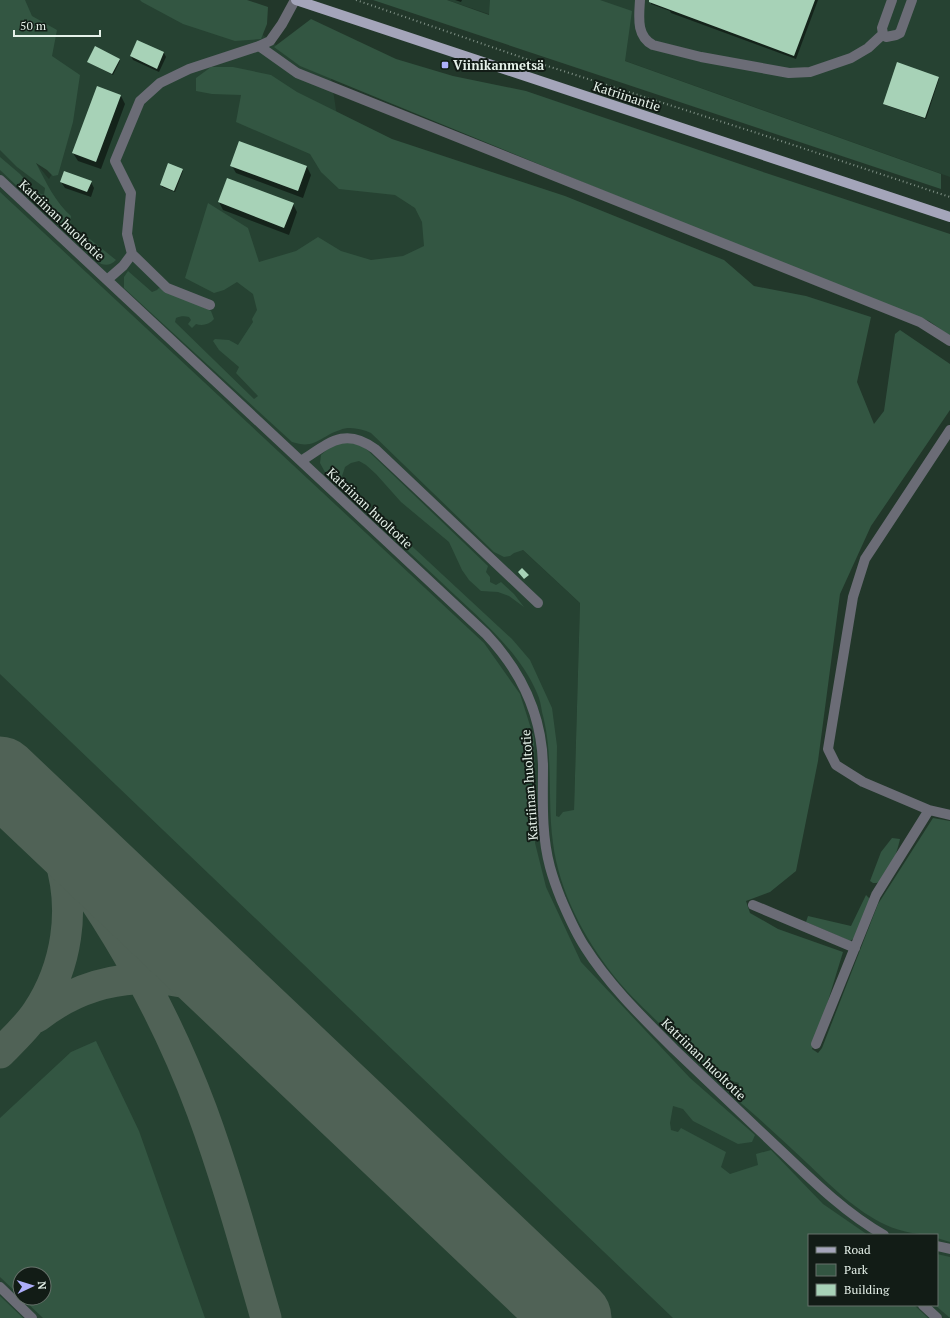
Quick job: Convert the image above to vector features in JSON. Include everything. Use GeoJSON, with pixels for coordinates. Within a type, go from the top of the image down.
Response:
{"type":"FeatureCollection","features":[{"type":"Feature","properties":{"kind":"main road","name":"Katriinantie"},"geometry":{"type":"LineString","coordinates":[[295,0],[323,4],[450,52],[950,217]]}},
{"type":"Feature","properties":{"kind":"lane"},"geometry":{"type":"LineString","coordinates":[[210,305],[167,288],[132,254],[127,234],[131,193],[115,161],[140,101],[160,83],[189,69],[270,41],[282,24],[295,0]]}},
{"type":"Feature","properties":{"kind":"lane"},"geometry":{"type":"LineString","coordinates":[[640,0],[639,18],[643,37],[647,42],[653,45],[701,57],[788,73],[810,72],[851,58],[868,48],[883,34]]}},
{"type":"Feature","properties":{"kind":"lane"},"geometry":{"type":"LineString","coordinates":[[883,34],[882,28],[892,0]]}},
{"type":"Feature","properties":{"kind":"lane"},"geometry":{"type":"LineString","coordinates":[[883,34],[886,36],[891,36],[900,33],[912,0]]}},
{"type":"Feature","properties":{"kind":"lane"},"geometry":{"type":"LineString","coordinates":[[259,46],[297,73],[920,322],[950,342]]}},
{"type":"Feature","properties":{"kind":"lane","name":"Katriinan huoltotie"},"geometry":{"type":"LineString","coordinates":[[0,180],[486,634],[501,650],[517,673],[531,701],[537,721],[543,763],[545,844],[549,867],[565,909],[583,945],[594,962],[638,1013],[711,1084],[835,1200],[882,1234]]}},
{"type":"Feature","properties":{"kind":"lane","name":"Katriinan huoltotie"},"geometry":{"type":"LineString","coordinates":[[107,280],[123,266],[132,254]]}},
{"type":"Feature","properties":{"kind":"lane"},"geometry":{"type":"LineString","coordinates":[[950,430],[866,559],[853,597],[828,749],[836,765],[863,782],[929,810],[950,815]]}},
{"type":"Feature","properties":{"kind":"lane"},"geometry":{"type":"LineString","coordinates":[[301,461],[339,439],[347,437],[366,442],[538,602]]}},
{"type":"Feature","properties":{"kind":"lane"},"geometry":{"type":"LineString","coordinates":[[816,1044],[876,895],[929,810]]}},
{"type":"Feature","properties":{"kind":"lane"},"geometry":{"type":"LineString","coordinates":[[753,905],[855,948]]}},
{"type":"Feature","properties":{"kind":"lane"},"geometry":{"type":"LineString","coordinates":[[938,1246],[950,1249]]}},
{"type":"Feature","properties":{"kind":"lane"},"geometry":{"type":"LineString","coordinates":[[0,1287],[32,1318]]}},
{"type":"Feature","properties":{"kind":"lane"},"geometry":{"type":"LineString","coordinates":[[924,1306],[937,1318]]}},
{"type":"Feature","properties":{"kind":"path"},"geometry":{"type":"LineString","coordinates":[[356,0],[535,62],[950,197]]}},
{"type":"Feature","properties":{"kind":"shaded area"},"geometry":{"type":"Polygon","coordinates":[[[16,0],[181,0],[251,26],[301,64],[331,77],[343,155],[423,195],[446,261],[359,398],[580,603],[574,811],[950,1193],[950,1318],[0,1318],[0,133],[35,162],[49,179],[57,165],[44,54],[16,0]]]}},
{"type":"Feature","properties":{"kind":"shaded area"},"geometry":{"type":"Polygon","coordinates":[[[447,0],[950,0],[950,177],[589,48],[447,0]]]}},
{"type":"Feature","properties":{"kind":"green space"},"geometry":{"type":"Polygon","coordinates":[[[0,0],[25,0],[32,16],[57,30],[52,56],[80,75],[73,122],[58,175],[53,176],[36,163],[56,198],[71,216],[70,224],[67,225],[62,223],[58,225],[0,170],[0,157],[20,174],[36,192],[44,195],[45,188],[17,167],[0,150],[0,0]]]}},
{"type":"Feature","properties":{"kind":"green space"},"geometry":{"type":"Polygon","coordinates":[[[140,0],[247,0],[268,7],[267,24],[261,39],[235,41],[183,24],[140,0]]]}},
{"type":"Feature","properties":{"kind":"green space"},"geometry":{"type":"Polygon","coordinates":[[[373,0],[447,0],[489,15],[490,0],[600,0],[632,11],[625,61],[941,174],[941,189],[373,0]]]}},
{"type":"Feature","properties":{"kind":"green space"},"geometry":{"type":"Polygon","coordinates":[[[311,19],[396,59],[453,76],[526,91],[950,234],[950,336],[929,321],[743,248],[300,66],[274,47],[311,19]]]}},
{"type":"Feature","properties":{"kind":"green space"},"geometry":{"type":"Polygon","coordinates":[[[211,67],[233,67],[271,75],[297,92],[392,139],[565,196],[724,260],[754,286],[806,296],[871,317],[857,382],[874,424],[884,411],[895,334],[900,330],[950,364],[950,410],[871,526],[840,594],[818,761],[796,871],[770,892],[746,901],[750,913],[778,929],[843,952],[812,1049],[818,1053],[822,1048],[878,904],[933,818],[950,821],[950,1242],[938,1238],[938,1234],[911,1233],[898,1230],[864,1213],[835,1189],[729,1093],[728,1088],[736,1091],[739,1083],[717,1074],[699,1061],[638,1003],[614,976],[583,930],[574,913],[561,879],[556,861],[551,827],[549,761],[546,728],[539,698],[529,677],[507,646],[480,618],[326,474],[320,463],[321,455],[330,447],[345,441],[363,446],[488,566],[486,572],[490,577],[490,582],[496,585],[501,582],[514,594],[524,607],[509,596],[498,592],[481,591],[469,580],[462,570],[449,542],[401,502],[366,465],[359,461],[351,463],[345,467],[342,476],[346,485],[512,639],[530,660],[552,708],[557,746],[556,816],[559,817],[563,812],[574,810],[580,603],[523,550],[504,557],[494,552],[371,433],[360,429],[347,428],[312,443],[300,444],[292,442],[124,288],[124,277],[128,271],[152,292],[159,288],[165,289],[211,311],[214,319],[210,323],[201,325],[196,324],[192,328],[188,324],[191,320],[186,316],[176,318],[175,322],[254,399],[258,396],[236,373],[239,367],[219,350],[213,341],[215,339],[229,340],[238,345],[253,322],[252,319],[257,310],[253,294],[237,282],[224,290],[214,293],[185,278],[208,203],[248,228],[259,262],[296,251],[318,237],[341,251],[371,260],[403,256],[424,246],[422,222],[415,208],[395,195],[339,189],[321,172],[310,154],[236,122],[241,95],[212,94],[196,91],[196,78],[211,67]]]}},
{"type":"Feature","properties":{"kind":"green space"},"geometry":{"type":"Polygon","coordinates":[[[0,192],[484,643],[520,694],[534,738],[535,843],[546,887],[581,962],[690,1078],[755,1135],[752,1142],[738,1144],[693,1121],[683,1109],[673,1106],[670,1123],[671,1130],[678,1132],[681,1128],[726,1152],[721,1167],[730,1174],[758,1165],[756,1154],[771,1150],[823,1204],[867,1234],[808,1234],[808,1306],[915,1306],[928,1318],[673,1318],[0,674],[0,192]]]}},
{"type":"Feature","properties":{"kind":"green space"},"geometry":{"type":"Polygon","coordinates":[[[81,232],[116,260],[108,265],[104,265],[94,259],[80,244],[77,236],[81,232]]]}},
{"type":"Feature","properties":{"kind":"green space"},"geometry":{"type":"Polygon","coordinates":[[[892,838],[900,839],[892,862],[883,879],[879,882],[873,883],[870,881],[881,852],[892,838]]]}},
{"type":"Feature","properties":{"kind":"green space"},"geometry":{"type":"Polygon","coordinates":[[[866,895],[871,900],[858,936],[850,941],[806,922],[808,916],[851,926],[866,895]]]}},
{"type":"Feature","properties":{"kind":"green space"},"geometry":{"type":"Polygon","coordinates":[[[96,1041],[139,1131],[205,1318],[43,1318],[30,1306],[52,1306],[52,1266],[12,1266],[12,1288],[0,1277],[0,1118],[71,1052],[96,1041]]]}},
{"type":"Feature","properties":{"kind":"green space"},"geometry":{"type":"Polygon","coordinates":[[[938,1254],[950,1257],[950,1318],[936,1306],[938,1306],[938,1254]]]}},
{"type":"Feature","properties":{"kind":"green space"},"geometry":{"type":"Polygon","coordinates":[[[0,1296],[23,1318],[0,1318],[0,1296]]]}},
{"type":"Feature","properties":{"kind":"building"},"geometry":{"type":"Polygon","coordinates":[[[649,0],[815,0],[794,56],[649,2],[649,0]]]}},
{"type":"Feature","properties":{"kind":"building"},"geometry":{"type":"Polygon","coordinates":[[[137,40],[164,52],[157,69],[130,56],[137,40]]]}},
{"type":"Feature","properties":{"kind":"building"},"geometry":{"type":"Polygon","coordinates":[[[95,46],[120,59],[112,74],[87,62],[95,46]]]}},
{"type":"Feature","properties":{"kind":"building"},"geometry":{"type":"Polygon","coordinates":[[[897,62],[939,77],[925,118],[883,104],[897,62]]]}},
{"type":"Feature","properties":{"kind":"building"},"geometry":{"type":"Polygon","coordinates":[[[97,86],[121,95],[96,162],[72,153],[97,86]]]}},
{"type":"Feature","properties":{"kind":"building"},"geometry":{"type":"Polygon","coordinates":[[[239,141],[307,166],[298,191],[230,166],[239,141]]]}},
{"type":"Feature","properties":{"kind":"building"},"geometry":{"type":"Polygon","coordinates":[[[168,163],[183,169],[174,191],[160,185],[168,163]]]}},
{"type":"Feature","properties":{"kind":"building"},"geometry":{"type":"Polygon","coordinates":[[[64,171],[92,181],[87,192],[60,182],[64,171]]]}},
{"type":"Feature","properties":{"kind":"building"},"geometry":{"type":"Polygon","coordinates":[[[227,178],[294,203],[284,228],[218,202],[227,178]]]}},
{"type":"Feature","properties":{"kind":"building"},"geometry":{"type":"Polygon","coordinates":[[[522,568],[529,575],[524,579],[518,572],[522,568]]]}},
{"type":"Feature","properties":{"kind":"taxiway"},"geometry":{"type":"LineString","coordinates":[[0,779],[62,854],[90,894],[117,936],[164,1022],[184,1066],[220,1162],[266,1318]]}},
{"type":"Feature","properties":{"kind":"taxiway"},"geometry":{"type":"LineString","coordinates":[[0,1053],[37,1012],[47,995],[62,957],[66,937],[67,897],[59,857]]}},
{"type":"Feature","properties":{"kind":"taxiway"},"geometry":{"type":"LineString","coordinates":[[37,1017],[60,1002],[84,990],[110,982],[136,979],[163,979],[189,984],[214,993],[239,1006],[262,1023],[283,1043]]}},
{"type":"Feature","properties":{"kind":"runway"},"geometry":{"type":"LineString","coordinates":[[0,775],[573,1318]]}},
{"type":"Feature","properties":{"kind":"place","name":"Viinikanmetsä"},"geometry":{"type":"Point","coordinates":[445,65]}}]}
